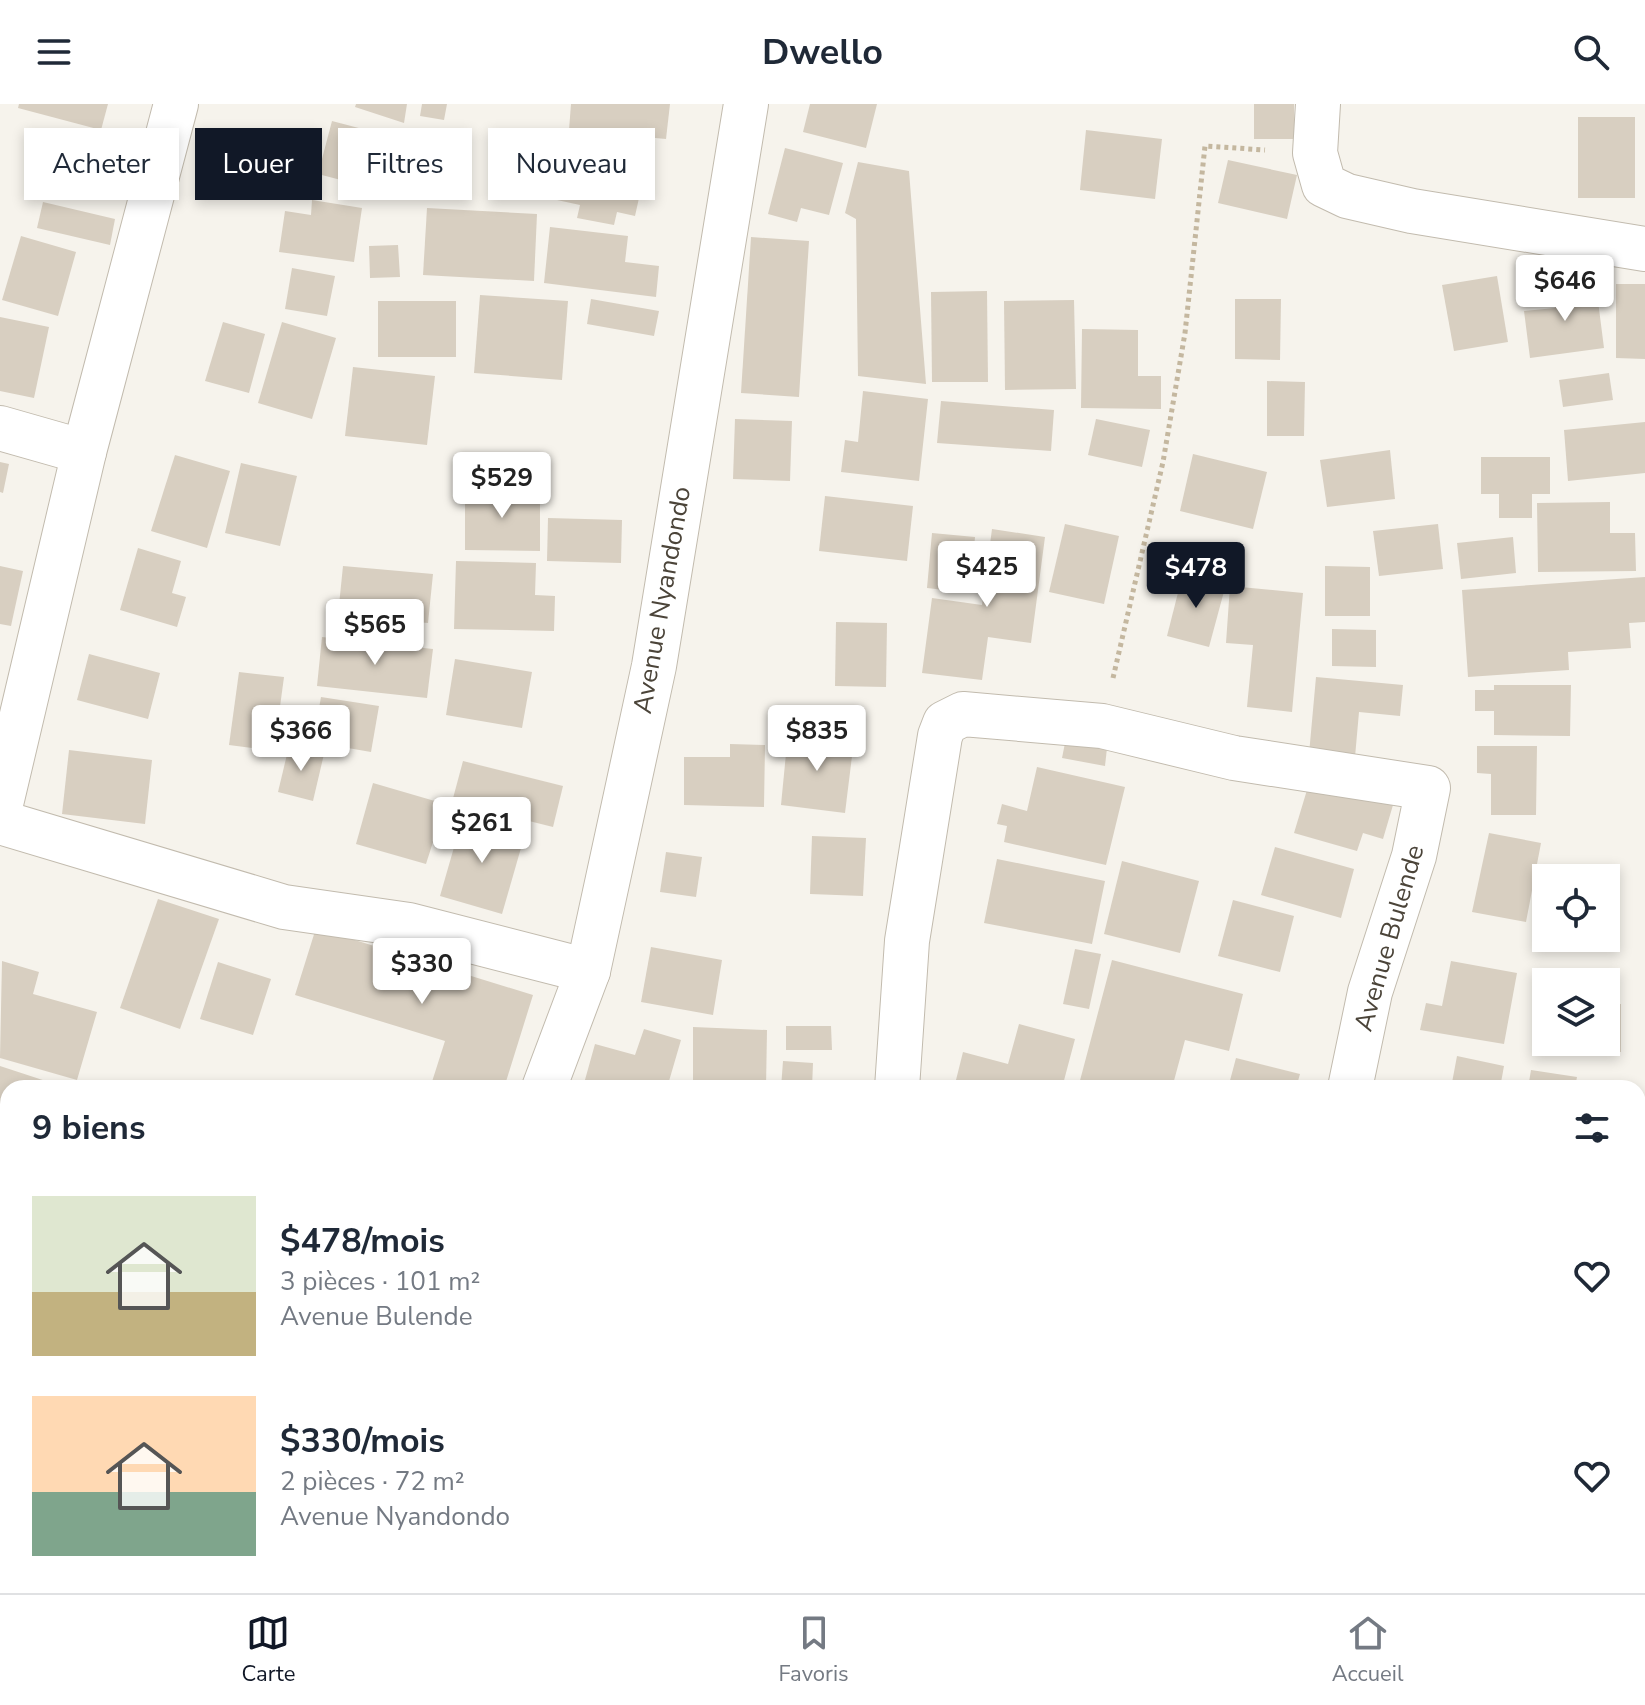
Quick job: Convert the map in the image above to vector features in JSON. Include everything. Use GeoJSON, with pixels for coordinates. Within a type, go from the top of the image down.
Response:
{"type":"FeatureCollection","features":[{"type":"Feature","properties":{"kind":"street"},"geometry":{"type":"LineString","coordinates":[[0,808],[84,452],[176,104]]}},
{"type":"Feature","properties":{"kind":"street","name":"Avenue Nyandondo"},"geometry":{"type":"LineString","coordinates":[[547,1080],[588,971],[654,666],[746,104]]}},
{"type":"Feature","properties":{"kind":"street"},"geometry":{"type":"LineString","coordinates":[[1318,104],[1315,153],[1324,185],[1347,196],[1412,211],[1645,249]]}},
{"type":"Feature","properties":{"kind":"street"},"geometry":{"type":"LineString","coordinates":[[0,428],[84,452]]}},
{"type":"Feature","properties":{"kind":"street"},"geometry":{"type":"LineString","coordinates":[[898,1080],[907,941],[940,736],[945,723],[963,714],[1102,726]]}},
{"type":"Feature","properties":{"kind":"street","name":"Avenue Bulende"},"geometry":{"type":"LineString","coordinates":[[1102,726],[1234,758],[1428,788],[1414,856],[1370,992],[1352,1080]]}},
{"type":"Feature","properties":{"kind":"street"},"geometry":{"type":"LineString","coordinates":[[0,822],[284,907],[409,925],[588,971]]}},
{"type":"Feature","properties":{"kind":"path"},"geometry":{"type":"LineString","coordinates":[[1102,726],[1163,462],[1185,333],[1205,146],[1315,153]]}},
{"type":"Feature","properties":{"kind":"building"},"geometry":{"type":"Polygon","coordinates":[[[19,104],[108,104],[102,128],[18,108],[19,104]]]}},
{"type":"Feature","properties":{"kind":"building"},"geometry":{"type":"Polygon","coordinates":[[[356,104],[407,104],[404,123],[355,107],[356,104]]]}},
{"type":"Feature","properties":{"kind":"building"},"geometry":{"type":"Polygon","coordinates":[[[422,104],[447,104],[444,120],[420,116],[422,104]]]}},
{"type":"Feature","properties":{"kind":"building"},"geometry":{"type":"Polygon","coordinates":[[[571,104],[670,104],[666,139],[655,138],[655,128],[569,128],[571,104]]]}},
{"type":"Feature","properties":{"kind":"building"},"geometry":{"type":"Polygon","coordinates":[[[810,104],[877,104],[866,148],[803,132],[810,104]]]}},
{"type":"Feature","properties":{"kind":"building"},"geometry":{"type":"Polygon","coordinates":[[[1254,104],[1294,104],[1294,139],[1254,139],[1254,104]]]}},
{"type":"Feature","properties":{"kind":"building"},"geometry":{"type":"Polygon","coordinates":[[[1578,117],[1635,117],[1635,198],[1578,198],[1578,117]]]}},
{"type":"Feature","properties":{"kind":"building"},"geometry":{"type":"Polygon","coordinates":[[[332,121],[359,128],[338,128],[338,179],[322,175],[322,159],[332,121]]]}},
{"type":"Feature","properties":{"kind":"building"},"geometry":{"type":"Polygon","coordinates":[[[1086,130],[1162,139],[1155,199],[1080,190],[1086,130]]]}},
{"type":"Feature","properties":{"kind":"building"},"geometry":{"type":"Polygon","coordinates":[[[785,148],[843,163],[829,215],[801,208],[797,222],[768,214],[785,148]]]}},
{"type":"Feature","properties":{"kind":"building"},"geometry":{"type":"Polygon","coordinates":[[[1228,160],[1297,175],[1287,219],[1218,203],[1228,160]]]}},
{"type":"Feature","properties":{"kind":"building"},"geometry":{"type":"Polygon","coordinates":[[[858,162],[909,171],[926,384],[858,376],[856,219],[845,213],[858,162]]]}},
{"type":"Feature","properties":{"kind":"building"},"geometry":{"type":"Polygon","coordinates":[[[312,200],[362,208],[354,262],[279,252],[285,211],[311,215],[312,200]]]}},
{"type":"Feature","properties":{"kind":"building"},"geometry":{"type":"Polygon","coordinates":[[[557,200],[639,200],[635,216],[617,212],[614,225],[577,218],[580,205],[557,200]]]}},
{"type":"Feature","properties":{"kind":"building"},"geometry":{"type":"Polygon","coordinates":[[[43,202],[115,219],[110,245],[37,228],[43,202]]]}},
{"type":"Feature","properties":{"kind":"building"},"geometry":{"type":"Polygon","coordinates":[[[427,208],[537,214],[534,281],[423,275],[427,208]]]}},
{"type":"Feature","properties":{"kind":"building"},"geometry":{"type":"Polygon","coordinates":[[[550,227],[628,236],[625,262],[659,266],[656,297],[544,283],[550,227]]]}},
{"type":"Feature","properties":{"kind":"building"},"geometry":{"type":"Polygon","coordinates":[[[21,236],[76,252],[58,316],[2,300],[21,236]]]}},
{"type":"Feature","properties":{"kind":"building"},"geometry":{"type":"Polygon","coordinates":[[[751,237],[809,241],[799,397],[741,393],[751,237]]]}},
{"type":"Feature","properties":{"kind":"building"},"geometry":{"type":"Polygon","coordinates":[[[398,245],[400,277],[370,278],[369,246],[398,245]]]}},
{"type":"Feature","properties":{"kind":"building"},"geometry":{"type":"Polygon","coordinates":[[[292,268],[335,276],[327,316],[285,309],[292,268]]]}},
{"type":"Feature","properties":{"kind":"building"},"geometry":{"type":"Polygon","coordinates":[[[1497,276],[1508,342],[1454,351],[1442,285],[1497,276]]]}},
{"type":"Feature","properties":{"kind":"building"},"geometry":{"type":"Polygon","coordinates":[[[1586,280],[1589,303],[1598,301],[1604,348],[1530,358],[1524,311],[1555,308],[1553,284],[1586,280]]]}},
{"type":"Feature","properties":{"kind":"building"},"geometry":{"type":"Polygon","coordinates":[[[1616,284],[1645,284],[1645,359],[1616,358],[1616,284]]]}},
{"type":"Feature","properties":{"kind":"building"},"geometry":{"type":"Polygon","coordinates":[[[987,291],[988,382],[932,382],[931,292],[987,291]]]}},
{"type":"Feature","properties":{"kind":"building"},"geometry":{"type":"Polygon","coordinates":[[[480,295],[568,301],[562,380],[474,373],[480,295]]]}},
{"type":"Feature","properties":{"kind":"building"},"geometry":{"type":"Polygon","coordinates":[[[591,299],[659,311],[654,336],[587,324],[591,299]]]}},
{"type":"Feature","properties":{"kind":"building"},"geometry":{"type":"Polygon","coordinates":[[[1235,299],[1281,299],[1280,360],[1235,359],[1235,299]]]}},
{"type":"Feature","properties":{"kind":"building"},"geometry":{"type":"Polygon","coordinates":[[[1074,300],[1076,389],[1005,390],[1004,301],[1074,300]]]}},
{"type":"Feature","properties":{"kind":"building"},"geometry":{"type":"Polygon","coordinates":[[[378,301],[456,301],[456,357],[378,357],[378,301]]]}},
{"type":"Feature","properties":{"kind":"building"},"geometry":{"type":"Polygon","coordinates":[[[0,317],[49,327],[34,398],[0,391],[0,317]]]}},
{"type":"Feature","properties":{"kind":"building"},"geometry":{"type":"Polygon","coordinates":[[[223,322],[265,334],[249,393],[205,381],[223,322]]]}},
{"type":"Feature","properties":{"kind":"building"},"geometry":{"type":"Polygon","coordinates":[[[282,322],[336,338],[312,419],[258,403],[282,322]]]}},
{"type":"Feature","properties":{"kind":"building"},"geometry":{"type":"Polygon","coordinates":[[[1082,329],[1138,330],[1138,376],[1161,376],[1161,409],[1081,408],[1082,329]]]}},
{"type":"Feature","properties":{"kind":"building"},"geometry":{"type":"Polygon","coordinates":[[[353,367],[435,376],[427,445],[345,436],[353,367]]]}},
{"type":"Feature","properties":{"kind":"building"},"geometry":{"type":"Polygon","coordinates":[[[1609,373],[1613,400],[1563,407],[1559,380],[1609,373]]]}},
{"type":"Feature","properties":{"kind":"building"},"geometry":{"type":"Polygon","coordinates":[[[1267,381],[1305,382],[1304,436],[1267,436],[1267,381]]]}},
{"type":"Feature","properties":{"kind":"building"},"geometry":{"type":"Polygon","coordinates":[[[863,391],[928,399],[919,481],[841,472],[845,440],[858,442],[863,391]]]}},
{"type":"Feature","properties":{"kind":"building"},"geometry":{"type":"Polygon","coordinates":[[[941,401],[1054,410],[1051,451],[937,443],[941,401]]]}},
{"type":"Feature","properties":{"kind":"building"},"geometry":{"type":"Polygon","coordinates":[[[735,419],[792,421],[790,481],[733,479],[735,419]]]}},
{"type":"Feature","properties":{"kind":"building"},"geometry":{"type":"Polygon","coordinates":[[[1096,419],[1150,430],[1142,467],[1088,455],[1096,419]]]}},
{"type":"Feature","properties":{"kind":"building"},"geometry":{"type":"Polygon","coordinates":[[[1645,422],[1645,473],[1568,481],[1564,430],[1645,422]]]}},
{"type":"Feature","properties":{"kind":"building"},"geometry":{"type":"Polygon","coordinates":[[[1390,450],[1395,499],[1327,507],[1320,460],[1390,450]]]}},
{"type":"Feature","properties":{"kind":"building"},"geometry":{"type":"Polygon","coordinates":[[[1193,454],[1267,472],[1253,529],[1180,511],[1193,454]]]}},
{"type":"Feature","properties":{"kind":"building"},"geometry":{"type":"Polygon","coordinates":[[[175,455],[230,471],[207,548],[151,531],[175,455]]]}},
{"type":"Feature","properties":{"kind":"building"},"geometry":{"type":"Polygon","coordinates":[[[1481,457],[1550,457],[1550,494],[1532,494],[1532,518],[1499,518],[1499,494],[1481,494],[1481,457]]]}},
{"type":"Feature","properties":{"kind":"building"},"geometry":{"type":"Polygon","coordinates":[[[0,462],[9,464],[3,493],[0,492],[0,462]]]}},
{"type":"Feature","properties":{"kind":"building"},"geometry":{"type":"Polygon","coordinates":[[[241,463],[297,476],[280,546],[225,533],[241,463]]]}},
{"type":"Feature","properties":{"kind":"building"},"geometry":{"type":"Polygon","coordinates":[[[465,489],[540,490],[540,551],[465,550],[465,489]]]}},
{"type":"Feature","properties":{"kind":"building"},"geometry":{"type":"Polygon","coordinates":[[[825,496],[913,506],[907,561],[819,551],[825,496]]]}},
{"type":"Feature","properties":{"kind":"building"},"geometry":{"type":"Polygon","coordinates":[[[1610,502],[1610,533],[1635,533],[1636,571],[1538,572],[1537,503],[1610,502]]]}},
{"type":"Feature","properties":{"kind":"building"},"geometry":{"type":"Polygon","coordinates":[[[548,518],[622,520],[621,563],[547,561],[548,518]]]}},
{"type":"Feature","properties":{"kind":"building"},"geometry":{"type":"Polygon","coordinates":[[[1065,524],[1119,536],[1104,604],[1049,592],[1065,524]]]}},
{"type":"Feature","properties":{"kind":"building"},"geometry":{"type":"Polygon","coordinates":[[[1438,524],[1443,569],[1379,576],[1373,531],[1438,524]]]}},
{"type":"Feature","properties":{"kind":"building"},"geometry":{"type":"Polygon","coordinates":[[[992,529],[1045,537],[1031,643],[988,637],[982,680],[922,673],[932,598],[982,605],[992,529]]]}},
{"type":"Feature","properties":{"kind":"building"},"geometry":{"type":"Polygon","coordinates":[[[932,533],[975,537],[970,593],[927,588],[932,533]]]}},
{"type":"Feature","properties":{"kind":"building"},"geometry":{"type":"Polygon","coordinates":[[[1513,537],[1516,573],[1461,579],[1457,543],[1513,537]]]}},
{"type":"Feature","properties":{"kind":"building"},"geometry":{"type":"Polygon","coordinates":[[[138,548],[181,561],[172,593],[186,597],[177,627],[120,610],[138,548]]]}},
{"type":"Feature","properties":{"kind":"building"},"geometry":{"type":"Polygon","coordinates":[[[456,561],[536,563],[535,595],[555,596],[554,631],[454,629],[456,561]]]}},
{"type":"Feature","properties":{"kind":"building"},"geometry":{"type":"Polygon","coordinates":[[[0,566],[23,571],[11,626],[0,624],[0,566]]]}},
{"type":"Feature","properties":{"kind":"building"},"geometry":{"type":"Polygon","coordinates":[[[343,566],[433,574],[428,623],[338,615],[343,566]]]}},
{"type":"Feature","properties":{"kind":"building"},"geometry":{"type":"Polygon","coordinates":[[[1325,566],[1370,567],[1370,616],[1325,616],[1325,566]]]}},
{"type":"Feature","properties":{"kind":"building"},"geometry":{"type":"Polygon","coordinates":[[[1183,573],[1226,584],[1209,647],[1167,636],[1183,573]]]}},
{"type":"Feature","properties":{"kind":"building"},"geometry":{"type":"Polygon","coordinates":[[[1645,577],[1645,622],[1629,623],[1631,648],[1568,652],[1569,670],[1468,677],[1462,590],[1645,577]]]}},
{"type":"Feature","properties":{"kind":"building"},"geometry":{"type":"Polygon","coordinates":[[[1230,586],[1303,593],[1292,712],[1247,707],[1253,645],[1226,643],[1230,586]]]}},
{"type":"Feature","properties":{"kind":"building"},"geometry":{"type":"Polygon","coordinates":[[[836,622],[887,623],[886,687],[835,686],[836,622]]]}},
{"type":"Feature","properties":{"kind":"building"},"geometry":{"type":"Polygon","coordinates":[[[1332,629],[1376,630],[1376,667],[1332,666],[1332,629]]]}},
{"type":"Feature","properties":{"kind":"building"},"geometry":{"type":"Polygon","coordinates":[[[322,637],[433,649],[427,698],[317,686],[322,637]]]}},
{"type":"Feature","properties":{"kind":"building"},"geometry":{"type":"Polygon","coordinates":[[[89,654],[160,673],[148,719],[77,700],[89,654]]]}},
{"type":"Feature","properties":{"kind":"building"},"geometry":{"type":"Polygon","coordinates":[[[455,659],[532,672],[522,728],[446,715],[455,659]]]}},
{"type":"Feature","properties":{"kind":"building"},"geometry":{"type":"Polygon","coordinates":[[[239,672],[284,677],[274,751],[229,745],[239,672]]]}},
{"type":"Feature","properties":{"kind":"building"},"geometry":{"type":"Polygon","coordinates":[[[1316,677],[1403,685],[1400,716],[1359,712],[1355,757],[1309,754],[1316,677]]]}},
{"type":"Feature","properties":{"kind":"building"},"geometry":{"type":"Polygon","coordinates":[[[1494,685],[1571,685],[1570,736],[1494,735],[1494,711],[1475,711],[1475,690],[1494,690],[1494,685]]]}},
{"type":"Feature","properties":{"kind":"building"},"geometry":{"type":"Polygon","coordinates":[[[321,697],[379,706],[371,752],[313,742],[321,697]]]}},
{"type":"Feature","properties":{"kind":"building"},"geometry":{"type":"Polygon","coordinates":[[[788,733],[854,740],[845,813],[781,805],[788,733]]]}},
{"type":"Feature","properties":{"kind":"building"},"geometry":{"type":"Polygon","coordinates":[[[1067,733],[1108,739],[1105,766],[1062,758],[1067,733]]]}},
{"type":"Feature","properties":{"kind":"building"},"geometry":{"type":"Polygon","coordinates":[[[730,744],[765,745],[764,807],[684,805],[684,757],[730,757],[730,744]]]}},
{"type":"Feature","properties":{"kind":"building"},"geometry":{"type":"Polygon","coordinates":[[[289,746],[324,754],[313,801],[278,792],[289,746]]]}},
{"type":"Feature","properties":{"kind":"building"},"geometry":{"type":"Polygon","coordinates":[[[1477,746],[1537,746],[1536,815],[1491,815],[1491,774],[1477,773],[1477,746]]]}},
{"type":"Feature","properties":{"kind":"building"},"geometry":{"type":"Polygon","coordinates":[[[69,750],[152,760],[145,824],[62,814],[69,750]]]}},
{"type":"Feature","properties":{"kind":"building"},"geometry":{"type":"Polygon","coordinates":[[[463,761],[563,786],[553,827],[452,802],[463,761]]]}},
{"type":"Feature","properties":{"kind":"building"},"geometry":{"type":"Polygon","coordinates":[[[1037,767],[1125,787],[1106,865],[1004,842],[1007,826],[997,824],[1002,804],[1027,811],[1037,767]]]}},
{"type":"Feature","properties":{"kind":"building"},"geometry":{"type":"Polygon","coordinates":[[[1310,780],[1393,805],[1383,839],[1363,833],[1357,851],[1294,833],[1310,780]]]}},
{"type":"Feature","properties":{"kind":"building"},"geometry":{"type":"Polygon","coordinates":[[[373,783],[445,804],[426,864],[356,844],[373,783]]]}},
{"type":"Feature","properties":{"kind":"building"},"geometry":{"type":"Polygon","coordinates":[[[463,816],[525,834],[502,914],[440,896],[463,816]]]}},
{"type":"Feature","properties":{"kind":"building"},"geometry":{"type":"Polygon","coordinates":[[[1489,833],[1541,843],[1537,864],[1532,864],[1532,890],[1526,922],[1472,912],[1489,833]]]}},
{"type":"Feature","properties":{"kind":"building"},"geometry":{"type":"Polygon","coordinates":[[[812,836],[866,838],[863,896],[810,894],[812,836]]]}},
{"type":"Feature","properties":{"kind":"building"},"geometry":{"type":"Polygon","coordinates":[[[1275,847],[1354,869],[1341,918],[1261,895],[1275,847]]]}},
{"type":"Feature","properties":{"kind":"building"},"geometry":{"type":"Polygon","coordinates":[[[666,852],[702,857],[696,897],[660,892],[666,852]]]}},
{"type":"Feature","properties":{"kind":"building"},"geometry":{"type":"Polygon","coordinates":[[[997,859],[1105,881],[1092,944],[984,923],[997,859]]]}},
{"type":"Feature","properties":{"kind":"building"},"geometry":{"type":"Polygon","coordinates":[[[1122,861],[1199,881],[1180,953],[1104,934],[1122,861]]]}},
{"type":"Feature","properties":{"kind":"building"},"geometry":{"type":"Polygon","coordinates":[[[158,899],[219,919],[180,1029],[120,1008],[158,899]]]}},
{"type":"Feature","properties":{"kind":"building"},"geometry":{"type":"Polygon","coordinates":[[[1233,900],[1294,916],[1280,972],[1218,956],[1233,900]]]}},
{"type":"Feature","properties":{"kind":"building"},"geometry":{"type":"Polygon","coordinates":[[[316,928],[533,995],[506,1080],[433,1080],[445,1041],[295,995],[316,928]]]}},
{"type":"Feature","properties":{"kind":"building"},"geometry":{"type":"Polygon","coordinates":[[[651,947],[722,960],[713,1015],[641,1002],[651,947]]]}},
{"type":"Feature","properties":{"kind":"building"},"geometry":{"type":"Polygon","coordinates":[[[1075,949],[1101,954],[1089,1009],[1063,1004],[1075,949]]]}},
{"type":"Feature","properties":{"kind":"building"},"geometry":{"type":"Polygon","coordinates":[[[1112,960],[1243,994],[1229,1051],[1185,1040],[1174,1080],[1080,1080],[1112,960]]]}},
{"type":"Feature","properties":{"kind":"building"},"geometry":{"type":"Polygon","coordinates":[[[2,961],[39,972],[33,994],[97,1012],[77,1080],[0,1058],[2,961]]]}},
{"type":"Feature","properties":{"kind":"building"},"geometry":{"type":"Polygon","coordinates":[[[1451,961],[1517,973],[1504,1044],[1420,1030],[1426,1003],[1442,1006],[1451,961]]]}},
{"type":"Feature","properties":{"kind":"building"},"geometry":{"type":"Polygon","coordinates":[[[218,962],[271,979],[253,1035],[200,1019],[218,962]]]}},
{"type":"Feature","properties":{"kind":"building"},"geometry":{"type":"Polygon","coordinates":[[[1620,1004],[1621,1004],[1620,1052],[1620,1004]]]}},
{"type":"Feature","properties":{"kind":"building"},"geometry":{"type":"Polygon","coordinates":[[[1019,1024],[1075,1039],[1064,1080],[956,1080],[963,1052],[1008,1064],[1019,1024]]]}},
{"type":"Feature","properties":{"kind":"building"},"geometry":{"type":"Polygon","coordinates":[[[786,1026],[831,1026],[832,1050],[786,1050],[786,1026]]]}},
{"type":"Feature","properties":{"kind":"building"},"geometry":{"type":"Polygon","coordinates":[[[693,1027],[767,1030],[766,1080],[693,1080],[693,1027]]]}},
{"type":"Feature","properties":{"kind":"building"},"geometry":{"type":"Polygon","coordinates":[[[644,1029],[681,1040],[669,1080],[585,1080],[595,1044],[635,1055],[644,1029]]]}},
{"type":"Feature","properties":{"kind":"building"},"geometry":{"type":"Polygon","coordinates":[[[1457,1056],[1504,1066],[1501,1080],[1452,1080],[1457,1056]]]}},
{"type":"Feature","properties":{"kind":"building"},"geometry":{"type":"Polygon","coordinates":[[[1236,1058],[1300,1074],[1298,1080],[1230,1080],[1236,1058]]]}},
{"type":"Feature","properties":{"kind":"building"},"geometry":{"type":"Polygon","coordinates":[[[783,1061],[813,1063],[812,1080],[782,1080],[783,1061]]]}},
{"type":"Feature","properties":{"kind":"building"},"geometry":{"type":"Polygon","coordinates":[[[0,1066],[43,1080],[0,1080],[0,1066]]]}},
{"type":"Feature","properties":{"kind":"building"},"geometry":{"type":"Polygon","coordinates":[[[1531,1070],[1577,1077],[1576,1080],[1529,1080],[1531,1070]]]}}]}
